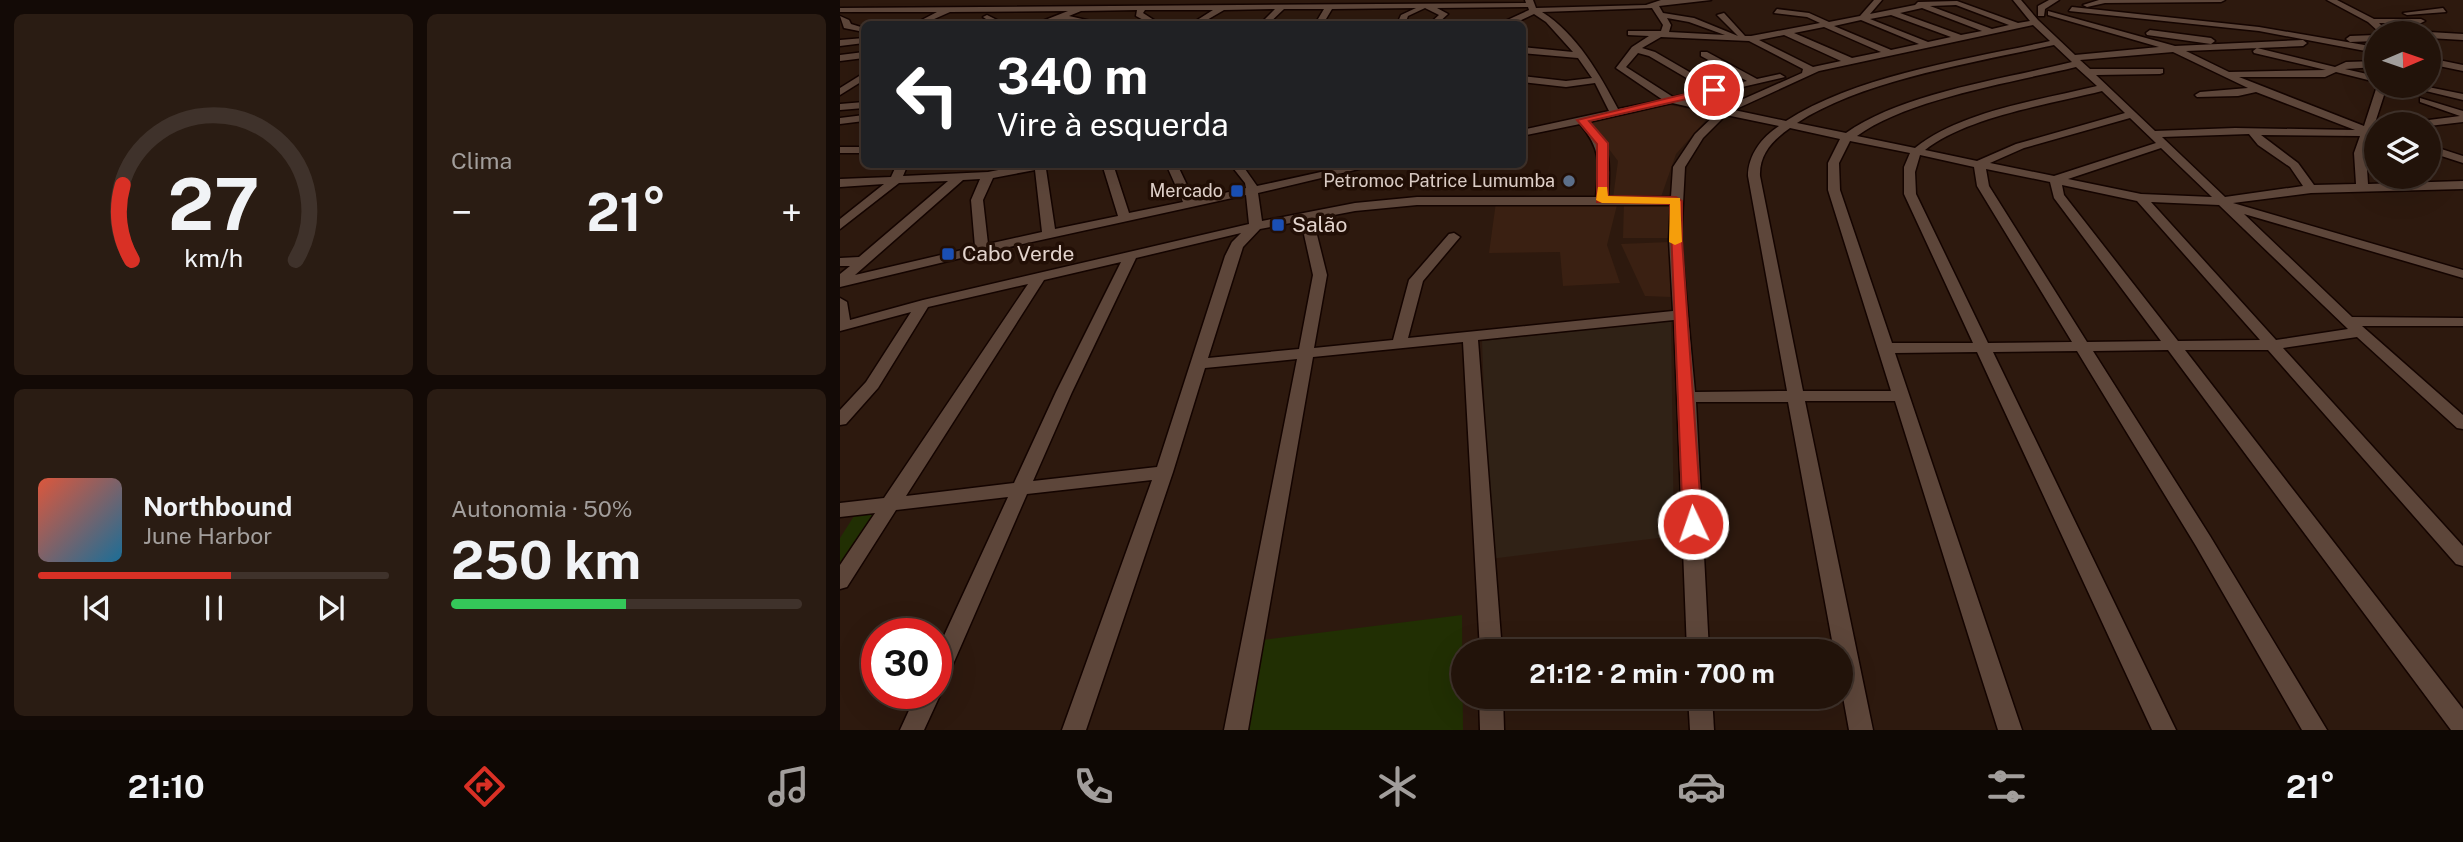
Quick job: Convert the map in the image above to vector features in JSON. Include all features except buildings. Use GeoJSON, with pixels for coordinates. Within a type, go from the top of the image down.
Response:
{"type":"FeatureCollection","features":[{"type":"Feature","properties":{"kind":"street"},"geometry":{"type":"LineString","coordinates":[[841,12],[881,0]]}},
{"type":"Feature","properties":{"kind":"street"},"geometry":{"type":"LineString","coordinates":[[1032,8],[1041,0]]}},
{"type":"Feature","properties":{"kind":"street"},"geometry":{"type":"LineString","coordinates":[[1509,21],[1531,6],[1552,0]]}},
{"type":"Feature","properties":{"kind":"street"},"geometry":{"type":"LineString","coordinates":[[1593,9],[1604,0]]}},
{"type":"Feature","properties":{"kind":"street"},"geometry":{"type":"LineString","coordinates":[[841,12],[1139,4],[1282,7],[1423,4],[1593,9],[1707,0]]}},
{"type":"Feature","properties":{"kind":"street"},"geometry":{"type":"LineString","coordinates":[[1781,0],[1776,15],[1798,30]]}},
{"type":"Feature","properties":{"kind":"street"},"geometry":{"type":"LineString","coordinates":[[1862,18],[1878,0]]}},
{"type":"Feature","properties":{"kind":"street"},"geometry":{"type":"LineString","coordinates":[[1905,0],[1957,3],[2017,25]]}},
{"type":"Feature","properties":{"kind":"street"},"geometry":{"type":"LineString","coordinates":[[2017,0],[2039,16],[2058,42],[2348,321],[2463,424]]}},
{"type":"Feature","properties":{"kind":"street"},"geometry":{"type":"LineString","coordinates":[[2039,16],[2041,8],[2055,0]]}},
{"type":"Feature","properties":{"kind":"street"},"geometry":{"type":"LineString","coordinates":[[1526,131],[1960,38],[2072,9],[2118,1],[2221,0]]}},
{"type":"Feature","properties":{"kind":"street"},"geometry":{"type":"LineString","coordinates":[[2331,0],[2373,21]]}},
{"type":"Feature","properties":{"kind":"street"},"geometry":{"type":"LineString","coordinates":[[1631,33],[1746,39],[1828,25],[1926,3],[1990,31]]}},
{"type":"Feature","properties":{"kind":"street"},"geometry":{"type":"LineString","coordinates":[[1139,4],[1139,14],[1151,21]]}},
{"type":"Feature","properties":{"kind":"street"},"geometry":{"type":"LineString","coordinates":[[1320,21],[1327,4]]}},
{"type":"Feature","properties":{"kind":"street"},"geometry":{"type":"LineString","coordinates":[[1423,4],[1444,14],[1437,21]]}},
{"type":"Feature","properties":{"kind":"street"},"geometry":{"type":"LineString","coordinates":[[1402,21],[1405,15],[1423,4]]}},
{"type":"Feature","properties":{"kind":"street"},"geometry":{"type":"LineString","coordinates":[[1200,21],[1228,5]]}},
{"type":"Feature","properties":{"kind":"street"},"geometry":{"type":"LineString","coordinates":[[1531,6],[1549,20],[1582,57],[1599,80],[1615,112]]}},
{"type":"Feature","properties":{"kind":"street"},"geometry":{"type":"LineString","coordinates":[[1655,6],[1667,25],[1661,36],[1644,41],[1621,68],[1670,100],[2141,198],[2224,203],[2311,189],[2463,186]]}},
{"type":"Feature","properties":{"kind":"street"},"geometry":{"type":"LineString","coordinates":[[1049,21],[1083,7]]}},
{"type":"Feature","properties":{"kind":"street"},"geometry":{"type":"LineString","coordinates":[[1267,21],[1282,7]]}},
{"type":"Feature","properties":{"kind":"street"},"geometry":{"type":"LineString","coordinates":[[924,21],[950,9]]}},
{"type":"Feature","properties":{"kind":"street"},"geometry":{"type":"LineString","coordinates":[[2072,9],[2259,29],[2364,48]]}},
{"type":"Feature","properties":{"kind":"street"},"geometry":{"type":"LineString","coordinates":[[2417,21],[2402,13],[2444,10]]}},
{"type":"Feature","properties":{"kind":"street"},"geometry":{"type":"LineString","coordinates":[[1777,11],[1809,15],[1890,53]]}},
{"type":"Feature","properties":{"kind":"street"},"geometry":{"type":"LineString","coordinates":[[841,12],[844,28]]}},
{"type":"Feature","properties":{"kind":"street"},"geometry":{"type":"LineString","coordinates":[[1891,12],[1960,38]]}},
{"type":"Feature","properties":{"kind":"street"},"geometry":{"type":"LineString","coordinates":[[1662,15],[1691,20],[1746,39],[1812,69]]}},
{"type":"Feature","properties":{"kind":"street"},"geometry":{"type":"LineString","coordinates":[[1721,15],[1746,39]]}},
{"type":"Feature","properties":{"kind":"street"},"geometry":{"type":"LineString","coordinates":[[2039,16],[2238,47],[2333,69],[2364,79]]}},
{"type":"Feature","properties":{"kind":"street"},"geometry":{"type":"LineString","coordinates":[[1063,17],[1088,21]]}},
{"type":"Feature","properties":{"kind":"street"},"geometry":{"type":"LineString","coordinates":[[1862,18],[1928,45]]}},
{"type":"Feature","properties":{"kind":"street"},"geometry":{"type":"LineString","coordinates":[[2109,29],[2175,49],[2256,89],[2364,129]]}},
{"type":"Feature","properties":{"kind":"street"},"geometry":{"type":"LineString","coordinates":[[1786,33],[1850,61]]}},
{"type":"Feature","properties":{"kind":"street"},"geometry":{"type":"LineString","coordinates":[[2441,36],[2463,37]]}},
{"type":"Feature","properties":{"kind":"street"},"geometry":{"type":"LineString","coordinates":[[2010,730],[1834,190],[1831,170],[1839,147],[1847,137],[1885,116],[1915,105],[2082,64],[2175,49],[2364,39]]}},
{"type":"Feature","properties":{"kind":"street"},"geometry":{"type":"LineString","coordinates":[[840,43],[861,41]]}},
{"type":"Feature","properties":{"kind":"street"},"geometry":{"type":"LineString","coordinates":[[1861,730],[1753,171],[1757,155],[1771,138],[1789,125],[1840,96],[1885,82],[2058,42]]}},
{"type":"Feature","properties":{"kind":"street"},"geometry":{"type":"LineString","coordinates":[[1635,50],[1652,54],[1714,90]]}},
{"type":"Feature","properties":{"kind":"street"},"geometry":{"type":"LineString","coordinates":[[1526,51],[1582,57]]}},
{"type":"Feature","properties":{"kind":"street"},"geometry":{"type":"LineString","coordinates":[[1531,61],[1539,53]]}},
{"type":"Feature","properties":{"kind":"street"},"geometry":{"type":"LineString","coordinates":[[1704,54],[1755,82]]}},
{"type":"Feature","properties":{"kind":"street"},"geometry":{"type":"LineString","coordinates":[[840,58],[861,55]]}},
{"type":"Feature","properties":{"kind":"street"},"geometry":{"type":"LineString","coordinates":[[2441,63],[2463,68]]}},
{"type":"Feature","properties":{"kind":"street"},"geometry":{"type":"LineString","coordinates":[[2082,64],[2160,71]]}},
{"type":"Feature","properties":{"kind":"street"},"geometry":{"type":"LineString","coordinates":[[2225,74],[2314,74],[2332,72],[2333,69],[2346,65],[2364,64]]}},
{"type":"Feature","properties":{"kind":"street"},"geometry":{"type":"LineString","coordinates":[[2441,66],[2463,80]]}},
{"type":"Feature","properties":{"kind":"street"},"geometry":{"type":"LineString","coordinates":[[1697,639],[1687,397],[1675,240],[1679,167],[1699,136],[1724,111],[1808,75],[1812,69]]}},
{"type":"Feature","properties":{"kind":"street"},"geometry":{"type":"LineString","coordinates":[[840,76],[861,77]]}},
{"type":"Feature","properties":{"kind":"street"},"geometry":{"type":"LineString","coordinates":[[840,83],[861,77]]}},
{"type":"Feature","properties":{"kind":"street"},"geometry":{"type":"LineString","coordinates":[[840,92],[861,77]]}},
{"type":"Feature","properties":{"kind":"street"},"geometry":{"type":"LineString","coordinates":[[1526,79],[1566,84],[1599,80]]}},
{"type":"Feature","properties":{"kind":"street"},"geometry":{"type":"LineString","coordinates":[[2334,82],[2364,83]]}},
{"type":"Feature","properties":{"kind":"street"},"geometry":{"type":"LineString","coordinates":[[2105,87],[1944,133],[1916,152],[1908,176],[1910,194],[2164,730]]}},
{"type":"Feature","properties":{"kind":"street"},"geometry":{"type":"LineString","coordinates":[[2200,95],[2256,89]]}},
{"type":"Feature","properties":{"kind":"street"},"geometry":{"type":"LineString","coordinates":[[2441,92],[2463,97]]}},
{"type":"Feature","properties":{"kind":"street"},"geometry":{"type":"LineString","coordinates":[[2423,100],[2463,117]]}},
{"type":"Feature","properties":{"kind":"street"},"geometry":{"type":"LineString","coordinates":[[840,107],[861,105]]}},
{"type":"Feature","properties":{"kind":"street"},"geometry":{"type":"LineString","coordinates":[[1979,164],[2020,146],[2133,114]]}},
{"type":"Feature","properties":{"kind":"street"},"geometry":{"type":"LineString","coordinates":[[2441,122],[2463,117]]}},
{"type":"Feature","properties":{"kind":"street"},"geometry":{"type":"LineString","coordinates":[[840,121],[861,118]]}},
{"type":"Feature","properties":{"kind":"street"},"geometry":{"type":"LineString","coordinates":[[1582,120],[1602,143],[1602,200]]}},
{"type":"Feature","properties":{"kind":"street"},"geometry":{"type":"LineString","coordinates":[[2449,121],[2463,127]]}},
{"type":"Feature","properties":{"kind":"street"},"geometry":{"type":"LineString","coordinates":[[2055,180],[2159,139],[2252,131],[2364,133]]}},
{"type":"Feature","properties":{"kind":"street"},"geometry":{"type":"LineString","coordinates":[[2252,131],[2262,143],[2294,165],[2311,189]]}},
{"type":"Feature","properties":{"kind":"street"},"geometry":{"type":"LineString","coordinates":[[2362,187],[2360,153],[2364,147]]}},
{"type":"Feature","properties":{"kind":"street"},"geometry":{"type":"LineString","coordinates":[[840,150],[861,150]]}},
{"type":"Feature","properties":{"kind":"street"},"geometry":{"type":"LineString","coordinates":[[2441,152],[2463,160]]}},
{"type":"Feature","properties":{"kind":"street"},"geometry":{"type":"LineString","coordinates":[[1979,164],[1983,186],[2203,541],[2315,730]]}},
{"type":"Feature","properties":{"kind":"street"},"geometry":{"type":"LineString","coordinates":[[840,225],[895,181],[902,168]]}},
{"type":"Feature","properties":{"kind":"street"},"geometry":{"type":"LineString","coordinates":[[840,183],[939,177],[959,171],[988,175],[1034,168]]}},
{"type":"Feature","properties":{"kind":"street"},"geometry":{"type":"LineString","coordinates":[[1047,168],[1049,235]]}},
{"type":"Feature","properties":{"kind":"street"},"geometry":{"type":"LineString","coordinates":[[1108,168],[1125,219]]}},
{"type":"Feature","properties":{"kind":"street"},"geometry":{"type":"LineString","coordinates":[[1173,168],[1190,204]]}},
{"type":"Feature","properties":{"kind":"street"},"geometry":{"type":"LineString","coordinates":[[1238,168],[1251,187],[1256,226]]}},
{"type":"Feature","properties":{"kind":"street"},"geometry":{"type":"LineString","coordinates":[[1251,187],[1263,168]]}},
{"type":"Feature","properties":{"kind":"street"},"geometry":{"type":"LineString","coordinates":[[840,282],[1190,204],[1251,187],[1355,168]]}},
{"type":"Feature","properties":{"kind":"street"},"geometry":{"type":"LineString","coordinates":[[840,282],[959,171]]}},
{"type":"Feature","properties":{"kind":"street"},"geometry":{"type":"LineString","coordinates":[[982,249],[977,200],[988,175]]}},
{"type":"Feature","properties":{"kind":"street"},"geometry":{"type":"LineString","coordinates":[[2055,180],[2058,195],[2463,727]]}},
{"type":"Feature","properties":{"kind":"street"},"geometry":{"type":"LineString","coordinates":[[2141,198],[2463,559]]}},
{"type":"Feature","properties":{"kind":"street"},"geometry":{"type":"LineString","coordinates":[[840,302],[842,327],[923,304],[1130,257],[1231,240],[1256,226],[1395,202],[1676,201]]}},
{"type":"Feature","properties":{"kind":"street"},"geometry":{"type":"LineString","coordinates":[[2224,203],[2463,274]]}},
{"type":"Feature","properties":{"kind":"street"},"geometry":{"type":"LineString","coordinates":[[1236,730],[1320,275],[1306,216]]}},
{"type":"Feature","properties":{"kind":"street"},"geometry":{"type":"LineString","coordinates":[[1399,345],[1416,280],[1454,237]]}},
{"type":"Feature","properties":{"kind":"street"},"geometry":{"type":"LineString","coordinates":[[1074,730],[1199,364],[1231,240]]}},
{"type":"Feature","properties":{"kind":"street"},"geometry":{"type":"LineString","coordinates":[[952,643],[1130,257]]}},
{"type":"Feature","properties":{"kind":"street"},"geometry":{"type":"LineString","coordinates":[[840,262],[861,261]]}},
{"type":"Feature","properties":{"kind":"street"},"geometry":{"type":"LineString","coordinates":[[840,581],[1038,279]]}},
{"type":"Feature","properties":{"kind":"street"},"geometry":{"type":"LineString","coordinates":[[840,420],[872,385],[923,304]]}},
{"type":"Feature","properties":{"kind":"street"},"geometry":{"type":"LineString","coordinates":[[2348,321],[2457,321],[2463,310]]}},
{"type":"Feature","properties":{"kind":"street"},"geometry":{"type":"LineString","coordinates":[[1199,364],[1681,315]]}},
{"type":"Feature","properties":{"kind":"street"},"geometry":{"type":"LineString","coordinates":[[1884,348],[2270,345],[2360,332]]}},
{"type":"Feature","properties":{"kind":"street"},"geometry":{"type":"LineString","coordinates":[[1470,337],[1490,639]]}},
{"type":"Feature","properties":{"kind":"street"},"geometry":{"type":"LineString","coordinates":[[1687,397],[1900,396]]}},
{"type":"Feature","properties":{"kind":"street"},"geometry":{"type":"LineString","coordinates":[[840,510],[1164,472]]}},
{"type":"Feature","properties":{"kind":"street"},"geometry":{"type":"LineString","coordinates":[[912,730],[922,709]]}},
{"type":"Feature","properties":{"kind":"street"},"geometry":{"type":"LineString","coordinates":[[1492,709],[1492,730]]}},
{"type":"Feature","properties":{"kind":"street"},"geometry":{"type":"LineString","coordinates":[[1701,709],[1702,730]]}},
{"type":"Feature","properties":{"kind":"shaded area"},"geometry":{"type":"Polygon","coordinates":[[[1669,105],[1712,113],[1676,154],[1661,197],[1613,198],[1618,161],[1587,120],[1669,105]]]}},
{"type":"Feature","properties":{"kind":"shaded area"},"geometry":{"type":"Polygon","coordinates":[[[1618,201],[1607,245],[1620,283],[1563,286],[1560,252],[1489,253],[1496,202],[1618,201]]]}},
{"type":"Feature","properties":{"kind":"shaded area"},"geometry":{"type":"Polygon","coordinates":[[[1624,202],[1669,202],[1668,238],[1623,238],[1624,202]]]}},
{"type":"Feature","properties":{"kind":"shaded area"},"geometry":{"type":"Polygon","coordinates":[[[1669,242],[1671,297],[1645,296],[1621,244],[1669,242]]]}},
{"type":"Feature","properties":{"kind":"shaded area"},"geometry":{"type":"Polygon","coordinates":[[[1671,321],[1674,536],[1490,559],[1482,341],[1671,321]]]}},
{"type":"Feature","properties":{"kind":"green space"},"geometry":{"type":"Polygon","coordinates":[[[877,514],[840,568],[840,538],[854,516],[877,514]]]}},
{"type":"Feature","properties":{"kind":"green space"},"geometry":{"type":"Polygon","coordinates":[[[1462,615],[1462,639],[1451,639],[1451,709],[1463,709],[1463,730],[1244,730],[1261,640],[1462,615]]]}},
{"type":"Feature","properties":{"kind":"slow traffic"},"geometry":{"type":"LineString","coordinates":[[1602,190],[1602,200],[1676,201],[1675,242]]}},
{"type":"Feature","properties":{"kind":"place","name":"Petromoc Patrice Lumumba"},"geometry":{"type":"Point","coordinates":[1569,181]}},
{"type":"Feature","properties":{"kind":"place","name":"Mercado"},"geometry":{"type":"Point","coordinates":[1237,191]}},
{"type":"Feature","properties":{"kind":"place","name":"Salão"},"geometry":{"type":"Point","coordinates":[1278,225]}},
{"type":"Feature","properties":{"kind":"place","name":"Cabo Verde"},"geometry":{"type":"Point","coordinates":[948,254]}},
{"type":"Feature","properties":{"kind":"route"},"geometry":{"type":"LineString","coordinates":[[1693,524],[1681,297],[1675,240],[1676,201],[1602,200],[1605,152],[1602,143],[1582,120],[1714,90]]}}]}
